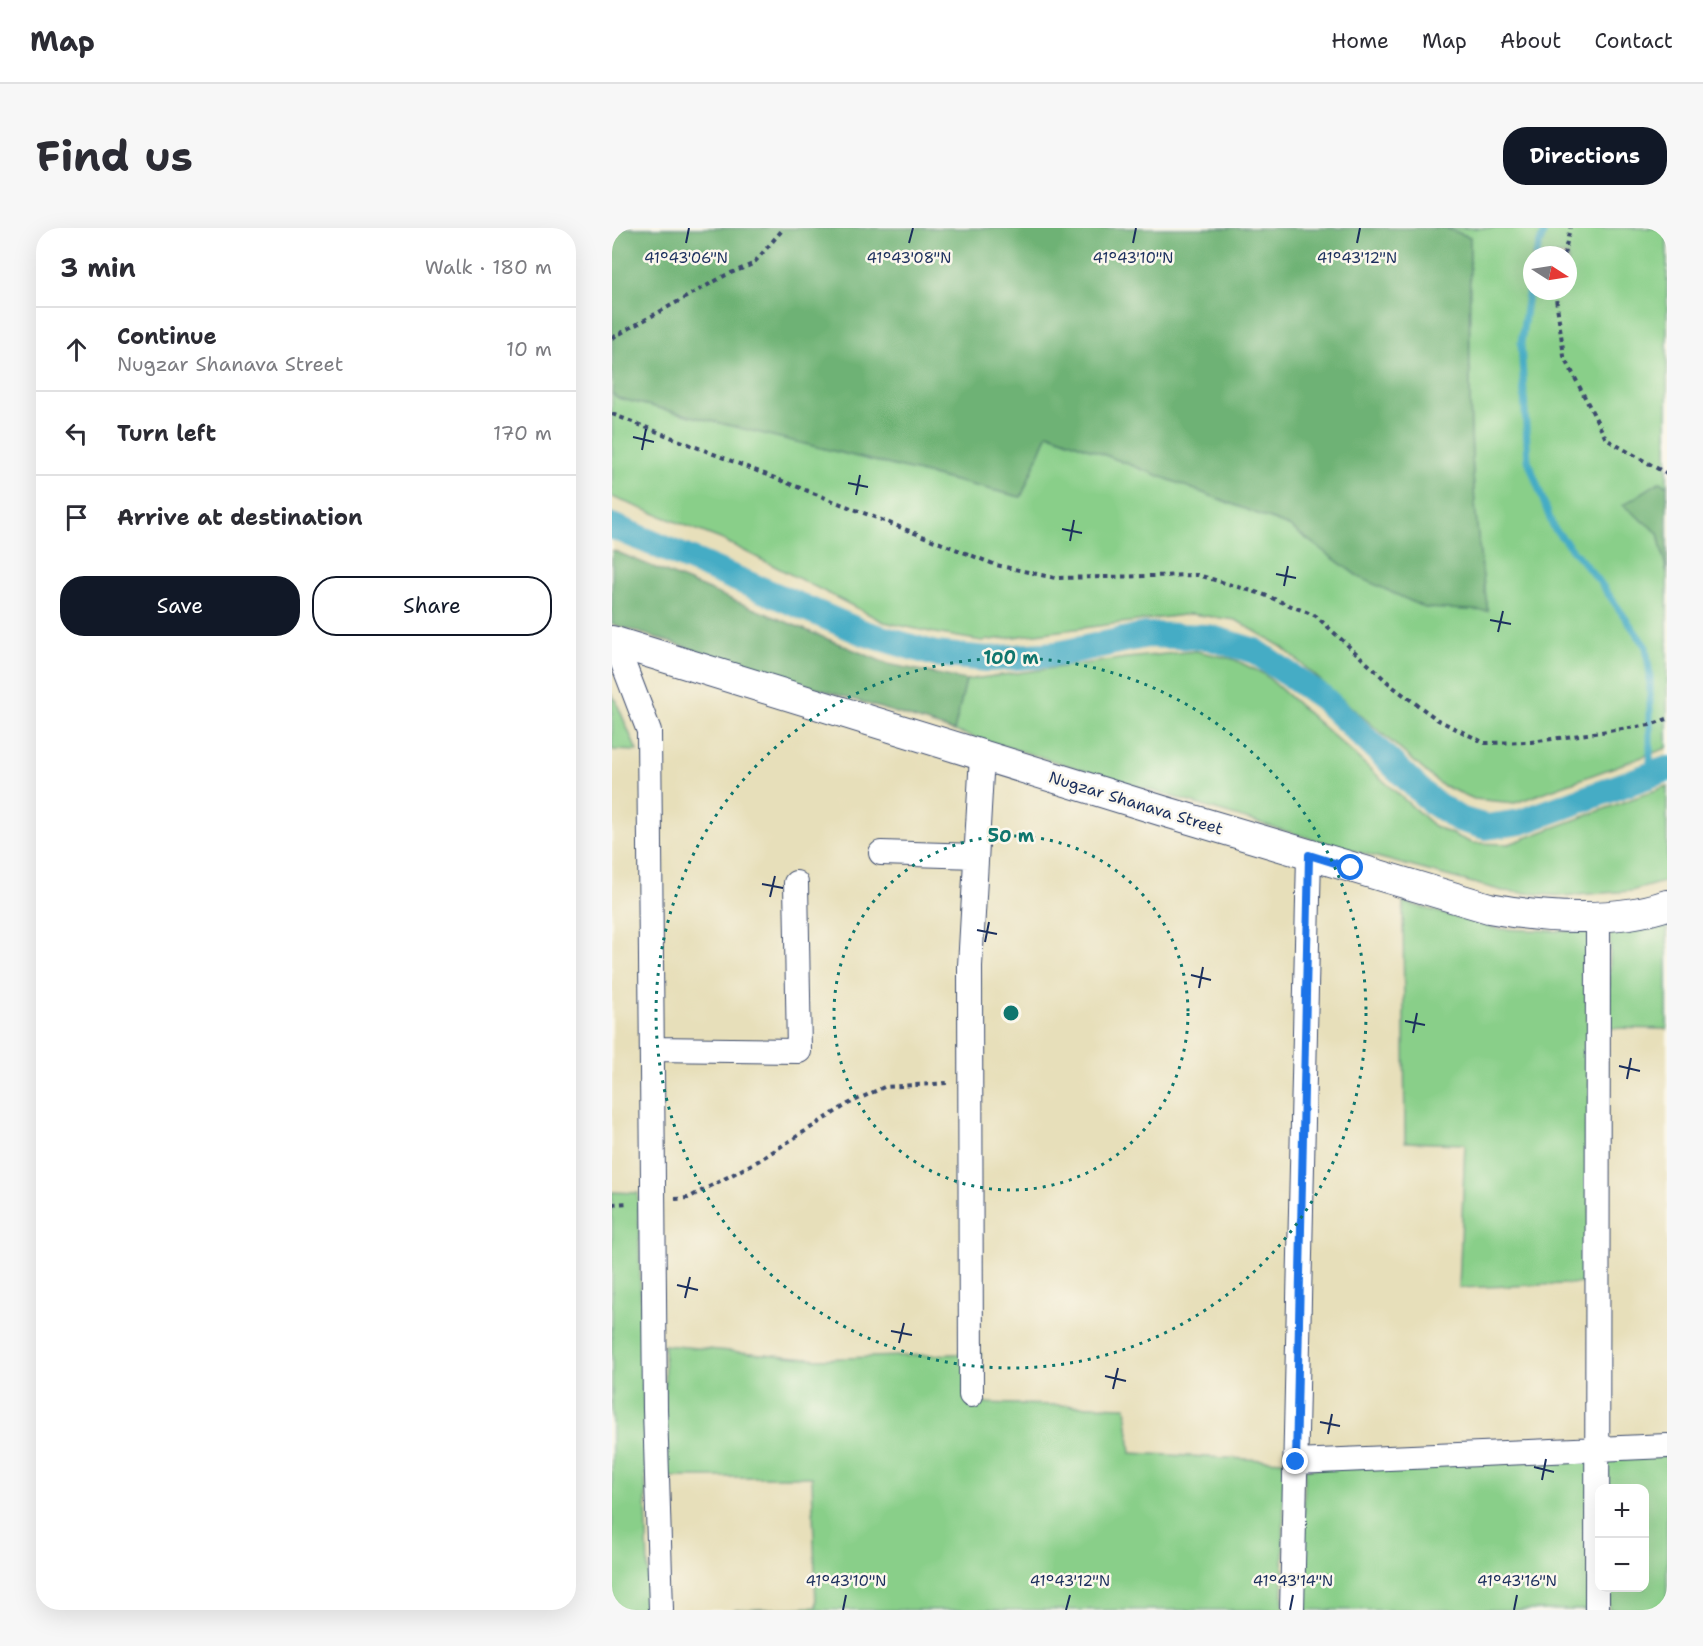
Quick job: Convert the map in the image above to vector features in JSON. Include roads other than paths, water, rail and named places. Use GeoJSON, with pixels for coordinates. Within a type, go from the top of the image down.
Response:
{"type":"FeatureCollection","features":[{"type":"Feature","properties":{"kind":"main road","name":"Nugzar Shanava Street"},"geometry":{"type":"LineString","coordinates":[[613,642],[982,756],[1489,908],[1536,917],[1598,916],[1667,905]]}},
{"type":"Feature","properties":{"kind":"street"},"geometry":{"type":"LineString","coordinates":[[613,642],[649,731],[658,1584],[661,1610]]}},
{"type":"Feature","properties":{"kind":"street"},"geometry":{"type":"LineString","coordinates":[[971,1395],[970,966],[982,756]]}},
{"type":"Feature","properties":{"kind":"street"},"geometry":{"type":"LineString","coordinates":[[880,853],[976,856]]}},
{"type":"Feature","properties":{"kind":"street"},"geometry":{"type":"LineString","coordinates":[[1293,1610],[1309,855]]}},
{"type":"Feature","properties":{"kind":"street"},"geometry":{"type":"LineString","coordinates":[[652,1049],[799,1051],[795,883]]}},
{"type":"Feature","properties":{"kind":"street"},"geometry":{"type":"LineString","coordinates":[[1597,1610],[1598,916]]}},
{"type":"Feature","properties":{"kind":"street"},"geometry":{"type":"LineString","coordinates":[[1296,1462],[1667,1446]]}},
{"type":"Feature","properties":{"kind":"waterway"},"geometry":{"type":"LineString","coordinates":[[1539,246],[1545,228]]}},
{"type":"Feature","properties":{"kind":"waterway"},"geometry":{"type":"LineString","coordinates":[[1527,300],[1521,343],[1528,460],[1553,527],[1599,581],[1646,647],[1650,676],[1650,776]]}},
{"type":"Feature","properties":{"kind":"waterway"},"geometry":{"type":"LineString","coordinates":[[612,526],[864,633],[935,654],[988,659],[1058,654],[1147,635],[1208,637],[1255,651],[1323,698],[1431,801],[1459,819],[1486,827],[1521,822],[1667,769]]}}]}
